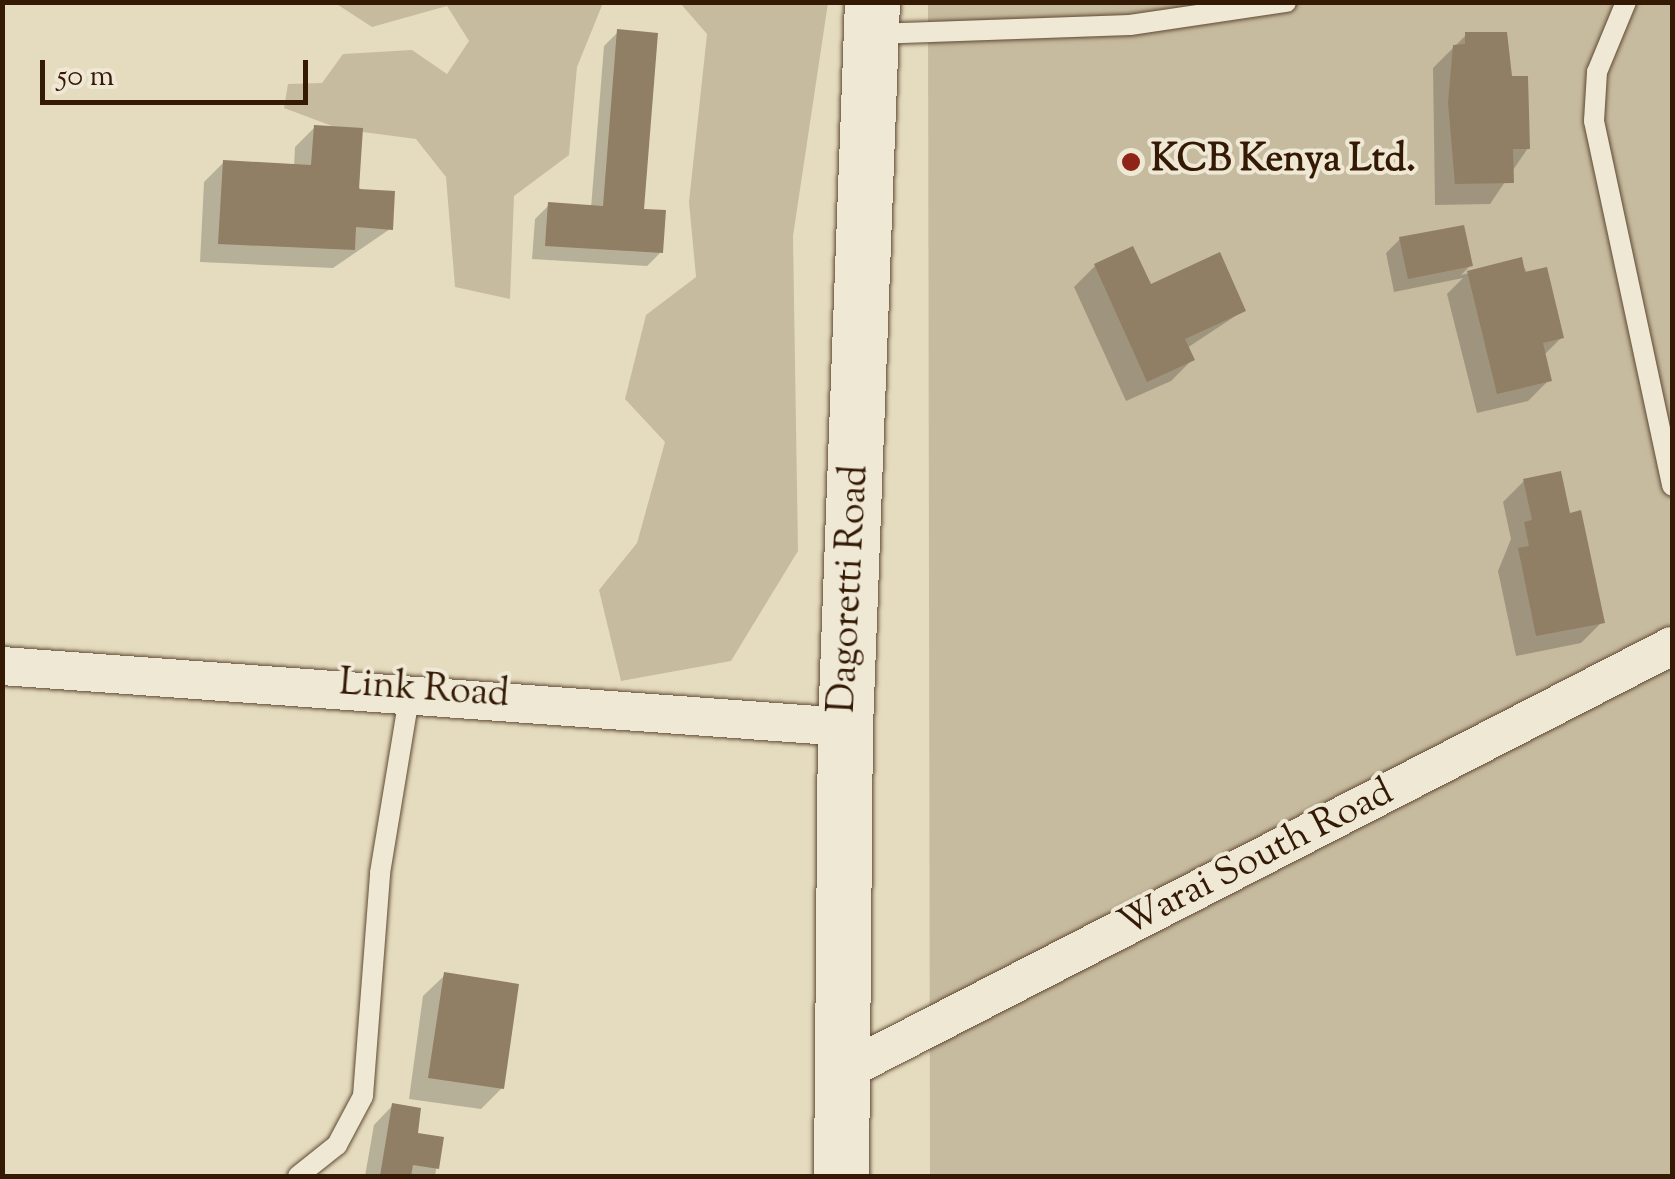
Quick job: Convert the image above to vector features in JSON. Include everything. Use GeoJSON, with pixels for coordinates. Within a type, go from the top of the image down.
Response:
{"type":"FeatureCollection","features":[{"type":"Feature","properties":{"kind":"main road","name":"Dagoretti Road"},"geometry":{"type":"LineString","coordinates":[[842,1176],[845,727],[872,18]]}},
{"type":"Feature","properties":{"kind":"street","name":"Warai South Road"},"geometry":{"type":"LineString","coordinates":[[841,1073],[1672,646]]}},
{"type":"Feature","properties":{"kind":"street","name":"Link Road"},"geometry":{"type":"LineString","coordinates":[[2,666],[410,689],[845,727]]}},
{"type":"Feature","properties":{"kind":"lane"},"geometry":{"type":"LineString","coordinates":[[872,18],[1095,27],[1286,2]]}},
{"type":"Feature","properties":{"kind":"lane"},"geometry":{"type":"LineString","coordinates":[[1626,2],[1597,72],[1594,121],[1672,486]]}},
{"type":"Feature","properties":{"kind":"lane"},"geometry":{"type":"LineString","coordinates":[[298,1176],[336,1145],[363,1096],[380,873],[410,689]]}},
{"type":"Feature","properties":{"kind":"shaded area"},"geometry":{"type":"Polygon","coordinates":[[[335,3],[603,3],[577,67],[569,155],[514,196],[510,299],[455,287],[446,177],[416,139],[340,129],[284,108],[288,84],[322,83],[343,54],[412,50],[447,74],[469,41],[447,6],[372,27],[335,3]]]}},
{"type":"Feature","properties":{"kind":"shaded area"},"geometry":{"type":"Polygon","coordinates":[[[680,3],[828,3],[793,236],[798,551],[731,661],[621,681],[599,590],[637,543],[665,442],[625,399],[646,315],[696,277],[689,202],[707,34],[680,3]]]}},
{"type":"Feature","properties":{"kind":"shaded area"},"geometry":{"type":"Polygon","coordinates":[[[928,3],[1672,3],[1672,1176],[930,1176],[928,3]]]}},
{"type":"Feature","properties":{"kind":"building"},"geometry":{"type":"Polygon","coordinates":[[[617,29],[658,33],[644,209],[666,210],[663,253],[545,246],[548,202],[603,206],[617,29]]]}},
{"type":"Feature","properties":{"kind":"building"},"geometry":{"type":"Polygon","coordinates":[[[1465,32],[1507,32],[1512,76],[1528,76],[1530,149],[1513,149],[1514,183],[1455,184],[1448,103],[1453,45],[1465,44],[1465,32]]]}},
{"type":"Feature","properties":{"kind":"building"},"geometry":{"type":"Polygon","coordinates":[[[314,125],[363,128],[359,189],[395,191],[393,230],[356,227],[355,250],[218,244],[223,160],[311,165],[314,125]]]}},
{"type":"Feature","properties":{"kind":"building"},"geometry":{"type":"Polygon","coordinates":[[[1464,225],[1473,266],[1408,279],[1399,237],[1464,225]]]}},
{"type":"Feature","properties":{"kind":"building"},"geometry":{"type":"Polygon","coordinates":[[[1133,246],[1151,284],[1220,252],[1246,311],[1185,339],[1195,360],[1147,382],[1094,264],[1133,246]]]}},
{"type":"Feature","properties":{"kind":"building"},"geometry":{"type":"Polygon","coordinates":[[[1522,257],[1525,272],[1547,267],[1564,338],[1543,343],[1552,381],[1497,394],[1467,271],[1522,257]]]}},
{"type":"Feature","properties":{"kind":"building"},"geometry":{"type":"Polygon","coordinates":[[[1561,471],[1570,513],[1581,510],[1605,623],[1536,636],[1518,548],[1529,546],[1524,522],[1532,520],[1523,479],[1561,471]]]}},
{"type":"Feature","properties":{"kind":"building"},"geometry":{"type":"Polygon","coordinates":[[[444,972],[519,984],[504,1089],[428,1078],[444,972]]]}},
{"type":"Feature","properties":{"kind":"building"},"geometry":{"type":"Polygon","coordinates":[[[392,1103],[421,1108],[418,1133],[444,1137],[439,1169],[413,1165],[411,1176],[380,1176],[392,1103]]]}},
{"type":"Feature","properties":{"kind":"place","name":"KCB Kenya Ltd."},"geometry":{"type":"Point","coordinates":[1131,162]}}]}
